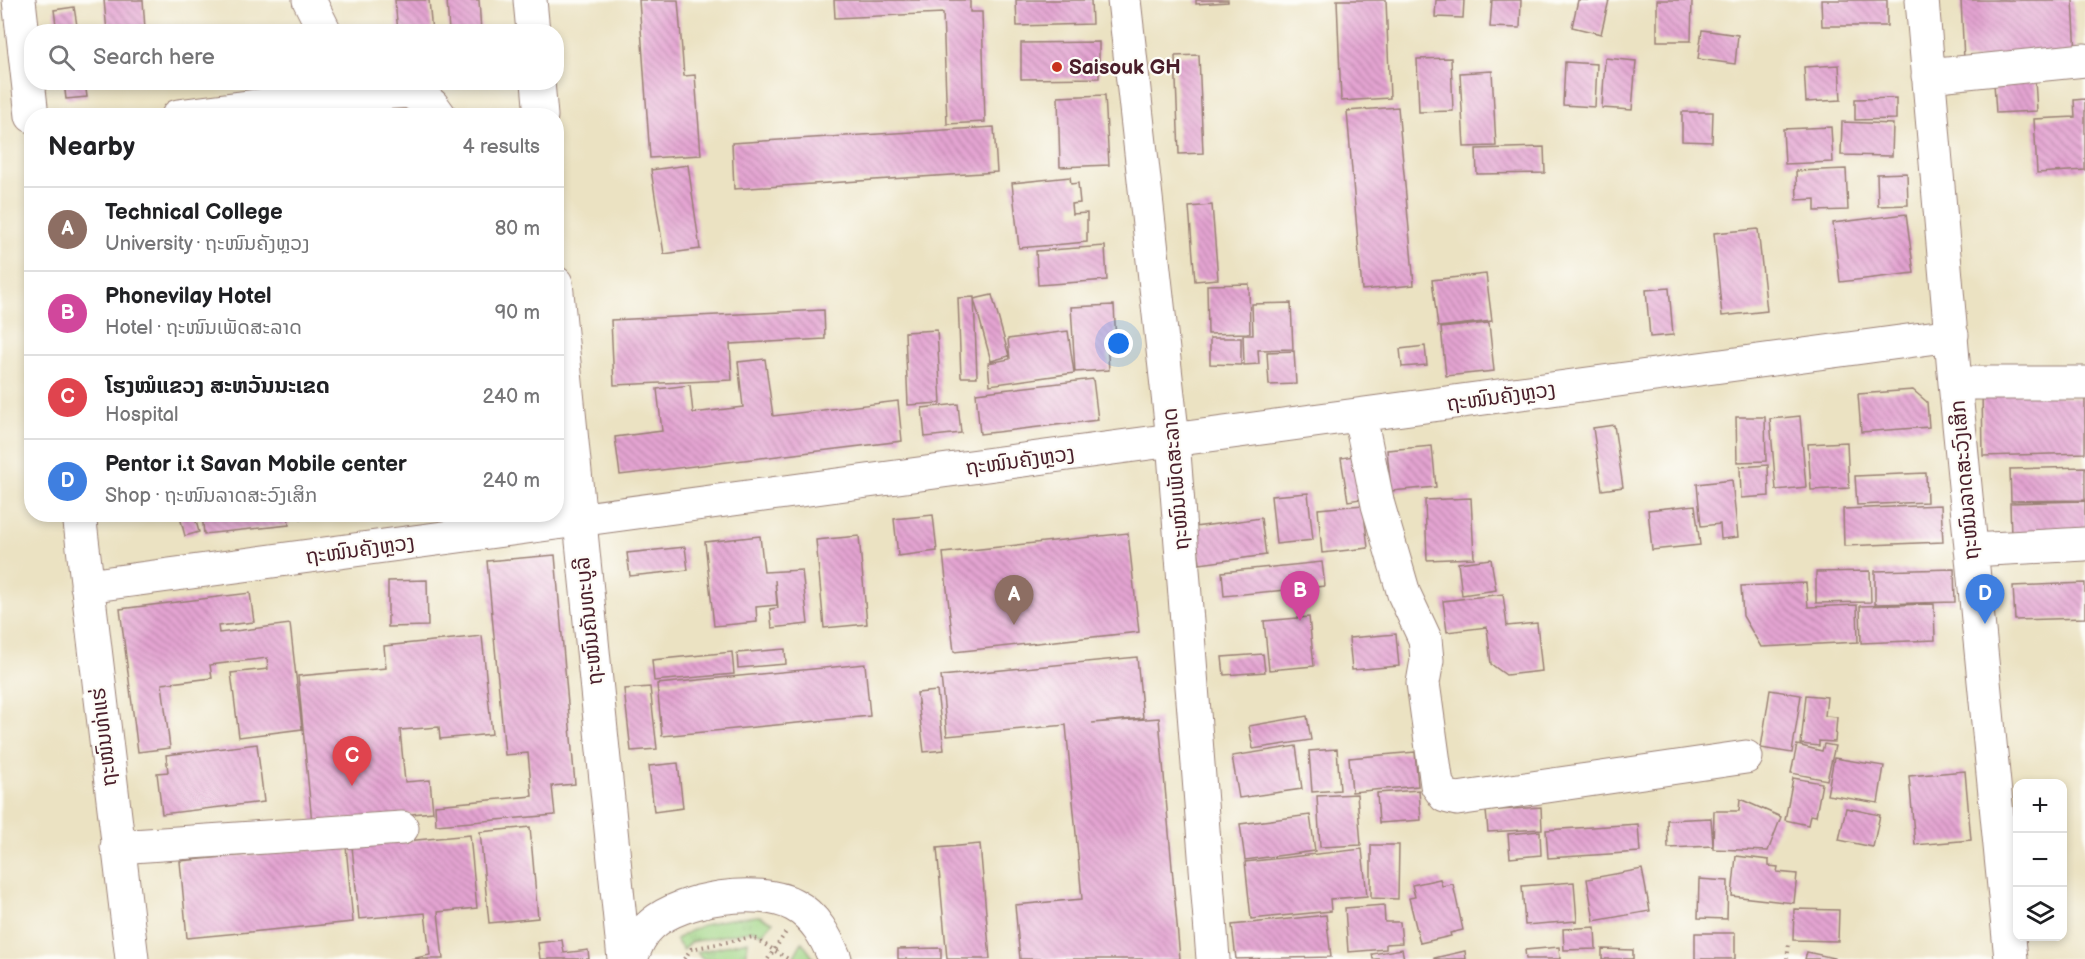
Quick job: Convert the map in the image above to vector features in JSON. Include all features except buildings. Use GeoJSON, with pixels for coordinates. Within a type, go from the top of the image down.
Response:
{"type":"FeatureCollection","features":[{"type":"Feature","properties":{"kind":"street"},"geometry":{"type":"LineString","coordinates":[[19,0],[24,45]]}},
{"type":"Feature","properties":{"kind":"street"},"geometry":{"type":"LineString","coordinates":[[309,0],[321,24]]}},
{"type":"Feature","properties":{"kind":"street"},"geometry":{"type":"LineString","coordinates":[[530,0],[532,24]]}},
{"type":"Feature","properties":{"kind":"street","name":"ຖະໜົນເພັດສະລາດ"},"geometry":{"type":"LineString","coordinates":[[1124,0],[1173,440],[1213,959]]}},
{"type":"Feature","properties":{"kind":"street","name":"ຖະໜົນລາດສະວົງເສິກ"},"geometry":{"type":"LineString","coordinates":[[1922,0],[1955,383],[2011,959]]}},
{"type":"Feature","properties":{"kind":"street"},"geometry":{"type":"LineString","coordinates":[[1928,76],[2085,60]]}},
{"type":"Feature","properties":{"kind":"street"},"geometry":{"type":"LineString","coordinates":[[29,90],[31,108]]}},
{"type":"Feature","properties":{"kind":"street"},"geometry":{"type":"LineString","coordinates":[[225,108],[329,90]]}},
{"type":"Feature","properties":{"kind":"street"},"geometry":{"type":"LineString","coordinates":[[372,90],[409,91],[434,108]]}},
{"type":"Feature","properties":{"kind":"street"},"geometry":{"type":"LineString","coordinates":[[539,90],[540,108]]}},
{"type":"Feature","properties":{"kind":"street","name":"ຖະໜົນຄັງຫຼວງ"},"geometry":{"type":"LineString","coordinates":[[87,586],[1952,335]]}},
{"type":"Feature","properties":{"kind":"street","name":"ຖະໜົນຄັນທະບູລີ"},"geometry":{"type":"LineString","coordinates":[[564,365],[624,959]]}},
{"type":"Feature","properties":{"kind":"street"},"geometry":{"type":"LineString","coordinates":[[1955,383],[2085,383]]}},
{"type":"Feature","properties":{"kind":"street"},"geometry":{"type":"LineString","coordinates":[[1360,416],[1378,505],[1400,583],[1425,639],[1427,660],[1424,683],[1431,748],[1437,785],[1445,796],[1457,799],[1746,757]]}},
{"type":"Feature","properties":{"kind":"street","name":"ຖະໜົນທ່າແຮ່"},"geometry":{"type":"LineString","coordinates":[[80,522],[132,959]]}},
{"type":"Feature","properties":{"kind":"street"},"geometry":{"type":"LineString","coordinates":[[1971,550],[2085,544]]}},
{"type":"Feature","properties":{"kind":"street"},"geometry":{"type":"LineString","coordinates":[[117,847],[402,828]]}},
{"type":"Feature","properties":{"kind":"street"},"geometry":{"type":"LineString","coordinates":[[631,959],[645,931],[671,911],[748,894],[772,896],[795,905],[814,920],[827,940],[835,959]]}},
{"type":"Feature","properties":{"kind":"path"},"geometry":{"type":"LineString","coordinates":[[768,959],[787,931]]}},
{"type":"Feature","properties":{"kind":"path"},"geometry":{"type":"LineString","coordinates":[[684,959],[691,949],[753,937],[788,959]]}},
{"type":"Feature","properties":{"kind":"path"},"geometry":{"type":"LineString","coordinates":[[1787,959],[1789,943]]}},
{"type":"Feature","properties":{"kind":"green space"},"geometry":{"type":"Polygon","coordinates":[[[759,916],[773,922],[762,934],[754,930],[690,942],[683,950],[676,940],[705,925],[726,919],[759,916]]]}},
{"type":"Feature","properties":{"kind":"green space"},"geometry":{"type":"Polygon","coordinates":[[[748,941],[746,959],[702,959],[697,952],[748,941]]]}},
{"type":"Feature","properties":{"kind":"green space"},"geometry":{"type":"Polygon","coordinates":[[[802,942],[814,959],[797,959],[794,956],[802,942]]]}},
{"type":"Feature","properties":{"kind":"place","name":"Saisouk GH"},"geometry":{"type":"Point","coordinates":[1057,67]}},
{"type":"Feature","properties":{"kind":"place","name":"Phonevilay Hotel"},"geometry":{"type":"Point","coordinates":[1300,621]}},
{"type":"Feature","properties":{"kind":"place","name":"Pentor i.t Savan Mobile center"},"geometry":{"type":"Point","coordinates":[1985,624]}},
{"type":"Feature","properties":{"kind":"place","name":"Technical College"},"geometry":{"type":"Point","coordinates":[1014,625]}},
{"type":"Feature","properties":{"kind":"place","name":"ໂຮງໝໍແຂວງ ສະຫວັນນະເຂດ"},"geometry":{"type":"Point","coordinates":[352,786]}}]}
